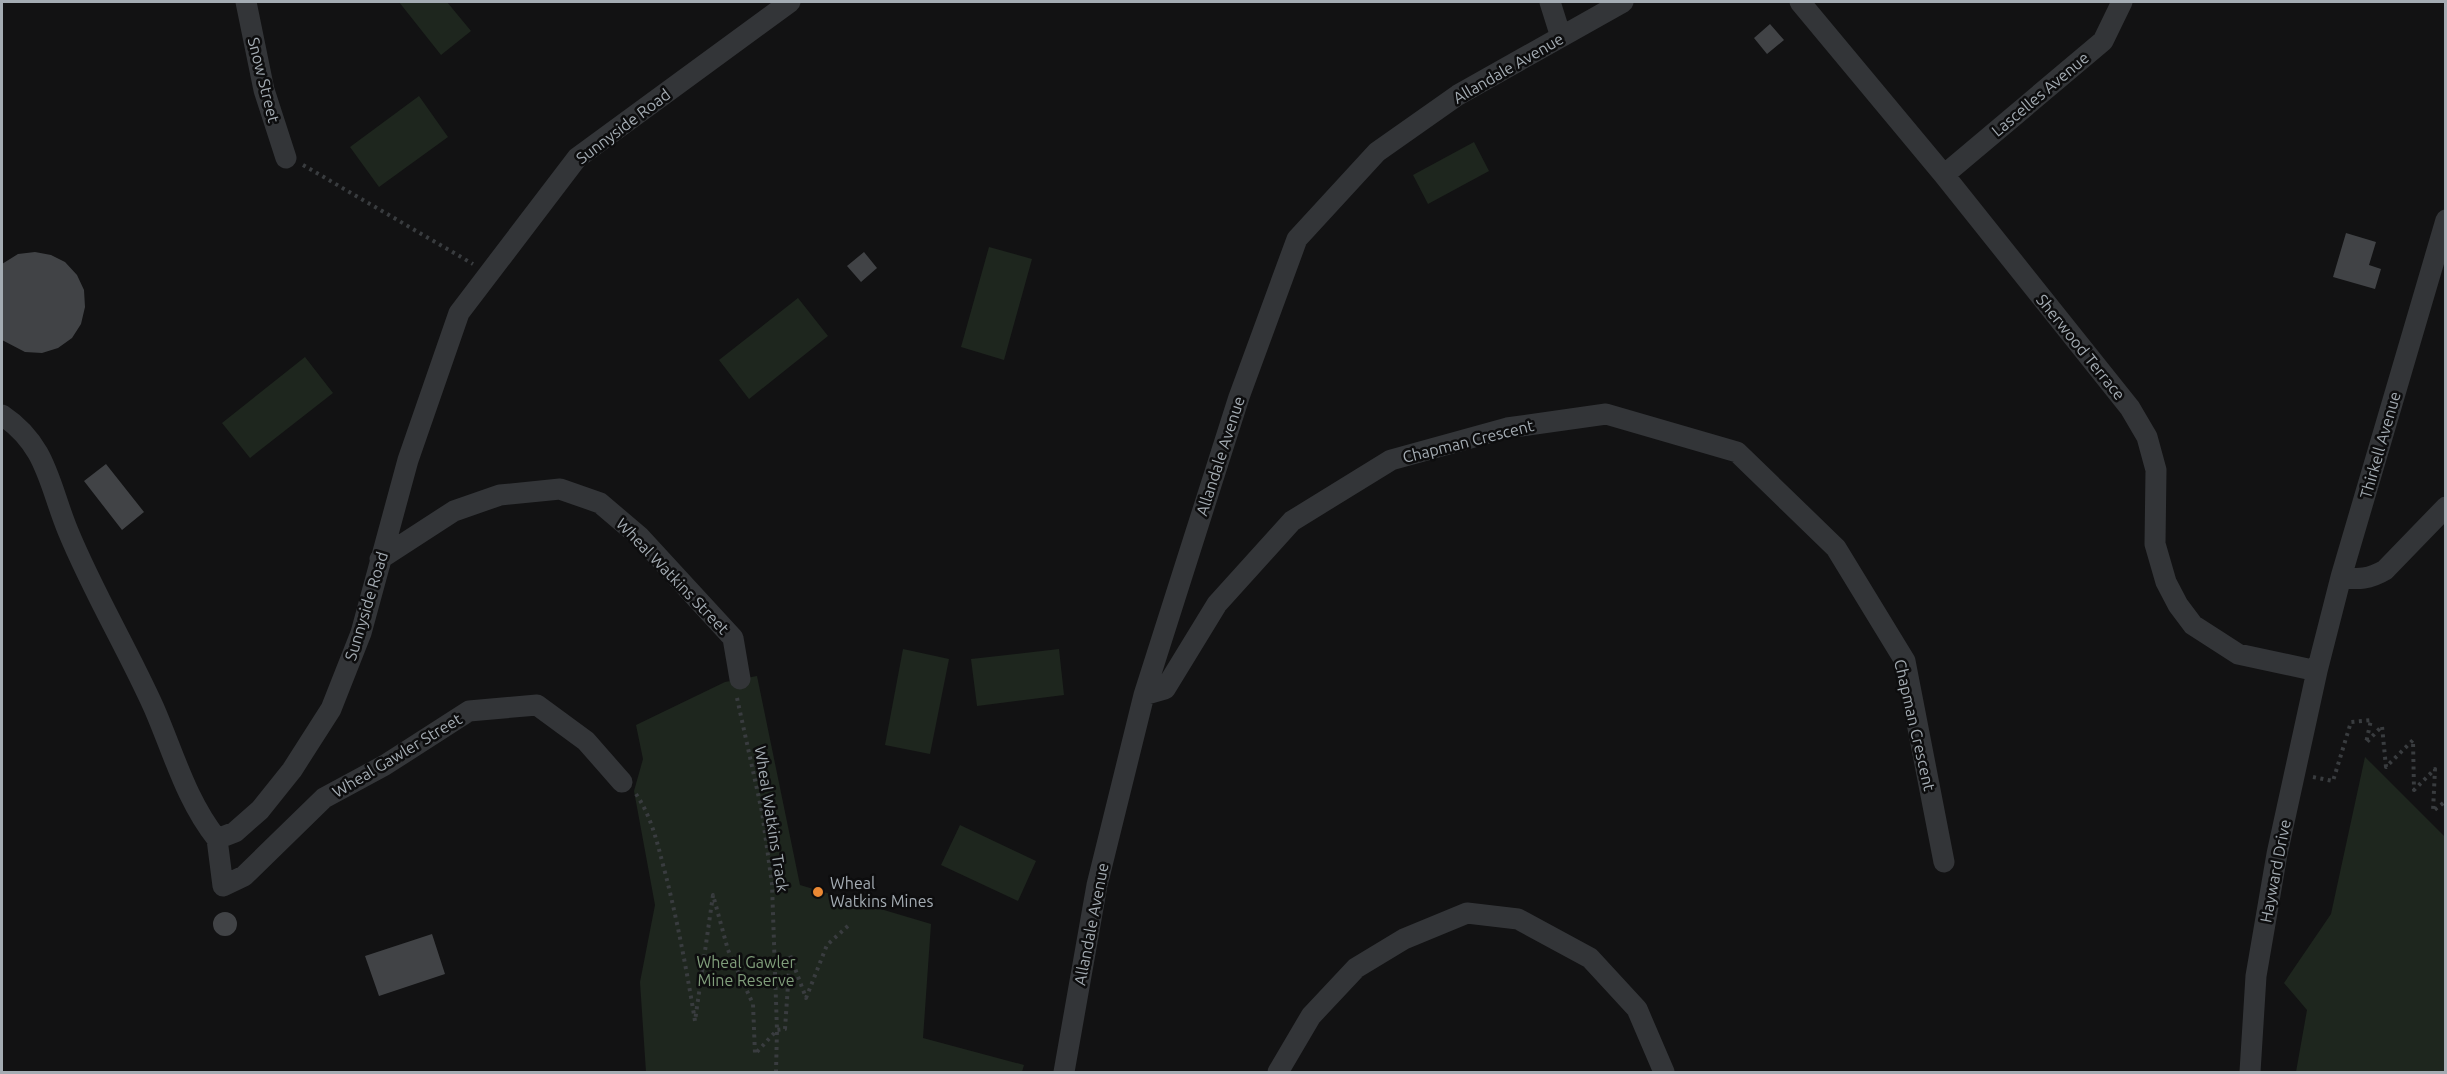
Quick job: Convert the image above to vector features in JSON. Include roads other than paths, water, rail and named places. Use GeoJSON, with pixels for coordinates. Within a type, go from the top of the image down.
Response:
{"type":"FeatureCollection","features":[{"type":"Feature","properties":{"kind":"street","name":"Snow Street"},"geometry":{"type":"LineString","coordinates":[[246,2],[264,90],[286,158]]}},
{"type":"Feature","properties":{"kind":"street","name":"Sunnyside Road"},"geometry":{"type":"LineString","coordinates":[[217,840],[235,832],[260,810],[292,770],[331,709],[361,633],[408,460],[459,313],[577,158],[790,2]]}},
{"type":"Feature","properties":{"kind":"street"},"geometry":{"type":"LineString","coordinates":[[1550,2],[1561,37]]}},
{"type":"Feature","properties":{"kind":"street","name":"Allandale Avenue"},"geometry":{"type":"LineString","coordinates":[[1064,1072],[1096,885],[1144,695],[1239,397],[1298,239],[1377,152],[1458,95],[1623,2]]}},
{"type":"Feature","properties":{"kind":"street","name":"Sherwood Terrace"},"geometry":{"type":"LineString","coordinates":[[1800,2],[1944,175],[2130,408],[2147,437],[2156,470],[2155,544],[2166,582],[2193,625],[2238,654],[2317,671]]}},
{"type":"Feature","properties":{"kind":"street","name":"Lascelles Avenue"},"geometry":{"type":"LineString","coordinates":[[1944,175],[2103,41],[2122,2]]}},
{"type":"Feature","properties":{"kind":"street","name":"Thirkell Avenue"},"geometry":{"type":"LineString","coordinates":[[2317,671],[2341,578],[2445,220]]}},
{"type":"Feature","properties":{"kind":"street","name":"Chapman Crescent"},"geometry":{"type":"LineString","coordinates":[[1144,695],[1165,689],[1217,604],[1292,520],[1392,460],[1507,428],[1606,414],[1737,452],[1836,548],[1905,661],[1944,862]]}},
{"type":"Feature","properties":{"kind":"street"},"geometry":{"type":"LineString","coordinates":[[2,415],[20,428],[48,469],[68,530],[154,708],[192,800],[201,818],[217,840]]}},
{"type":"Feature","properties":{"kind":"street","name":"Wheal Watkins Street"},"geometry":{"type":"LineString","coordinates":[[380,559],[454,511],[500,495],[560,489],[600,503],[640,537],[733,638],[740,679]]}},
{"type":"Feature","properties":{"kind":"street"},"geometry":{"type":"LineString","coordinates":[[2341,578],[2358,580],[2374,577],[2385,570],[2445,507]]}},
{"type":"Feature","properties":{"kind":"street","name":"Hayward Drive"},"geometry":{"type":"LineString","coordinates":[[2250,1072],[2256,976],[2277,854],[2317,671]]}},
{"type":"Feature","properties":{"kind":"street","name":"Wheal Gawler Street"},"geometry":{"type":"LineString","coordinates":[[217,840],[223,886],[244,876],[324,798],[395,759],[469,711],[537,705],[586,741],[622,782]]}},
{"type":"Feature","properties":{"kind":"street"},"geometry":{"type":"LineString","coordinates":[[1278,1072],[1311,1016],[1356,968],[1404,939],[1467,913],[1518,919],[1590,958],[1637,1009],[1664,1072]]}},
{"type":"Feature","properties":{"kind":"place","name":"Wheal Watkins Mines"},"geometry":{"type":"Point","coordinates":[818,892]}},
{"type":"Feature","properties":{"kind":"park label","name":"Wheal Gawler Mine Reserve"},"geometry":{"type":"Point","coordinates":[746,971]}}]}
